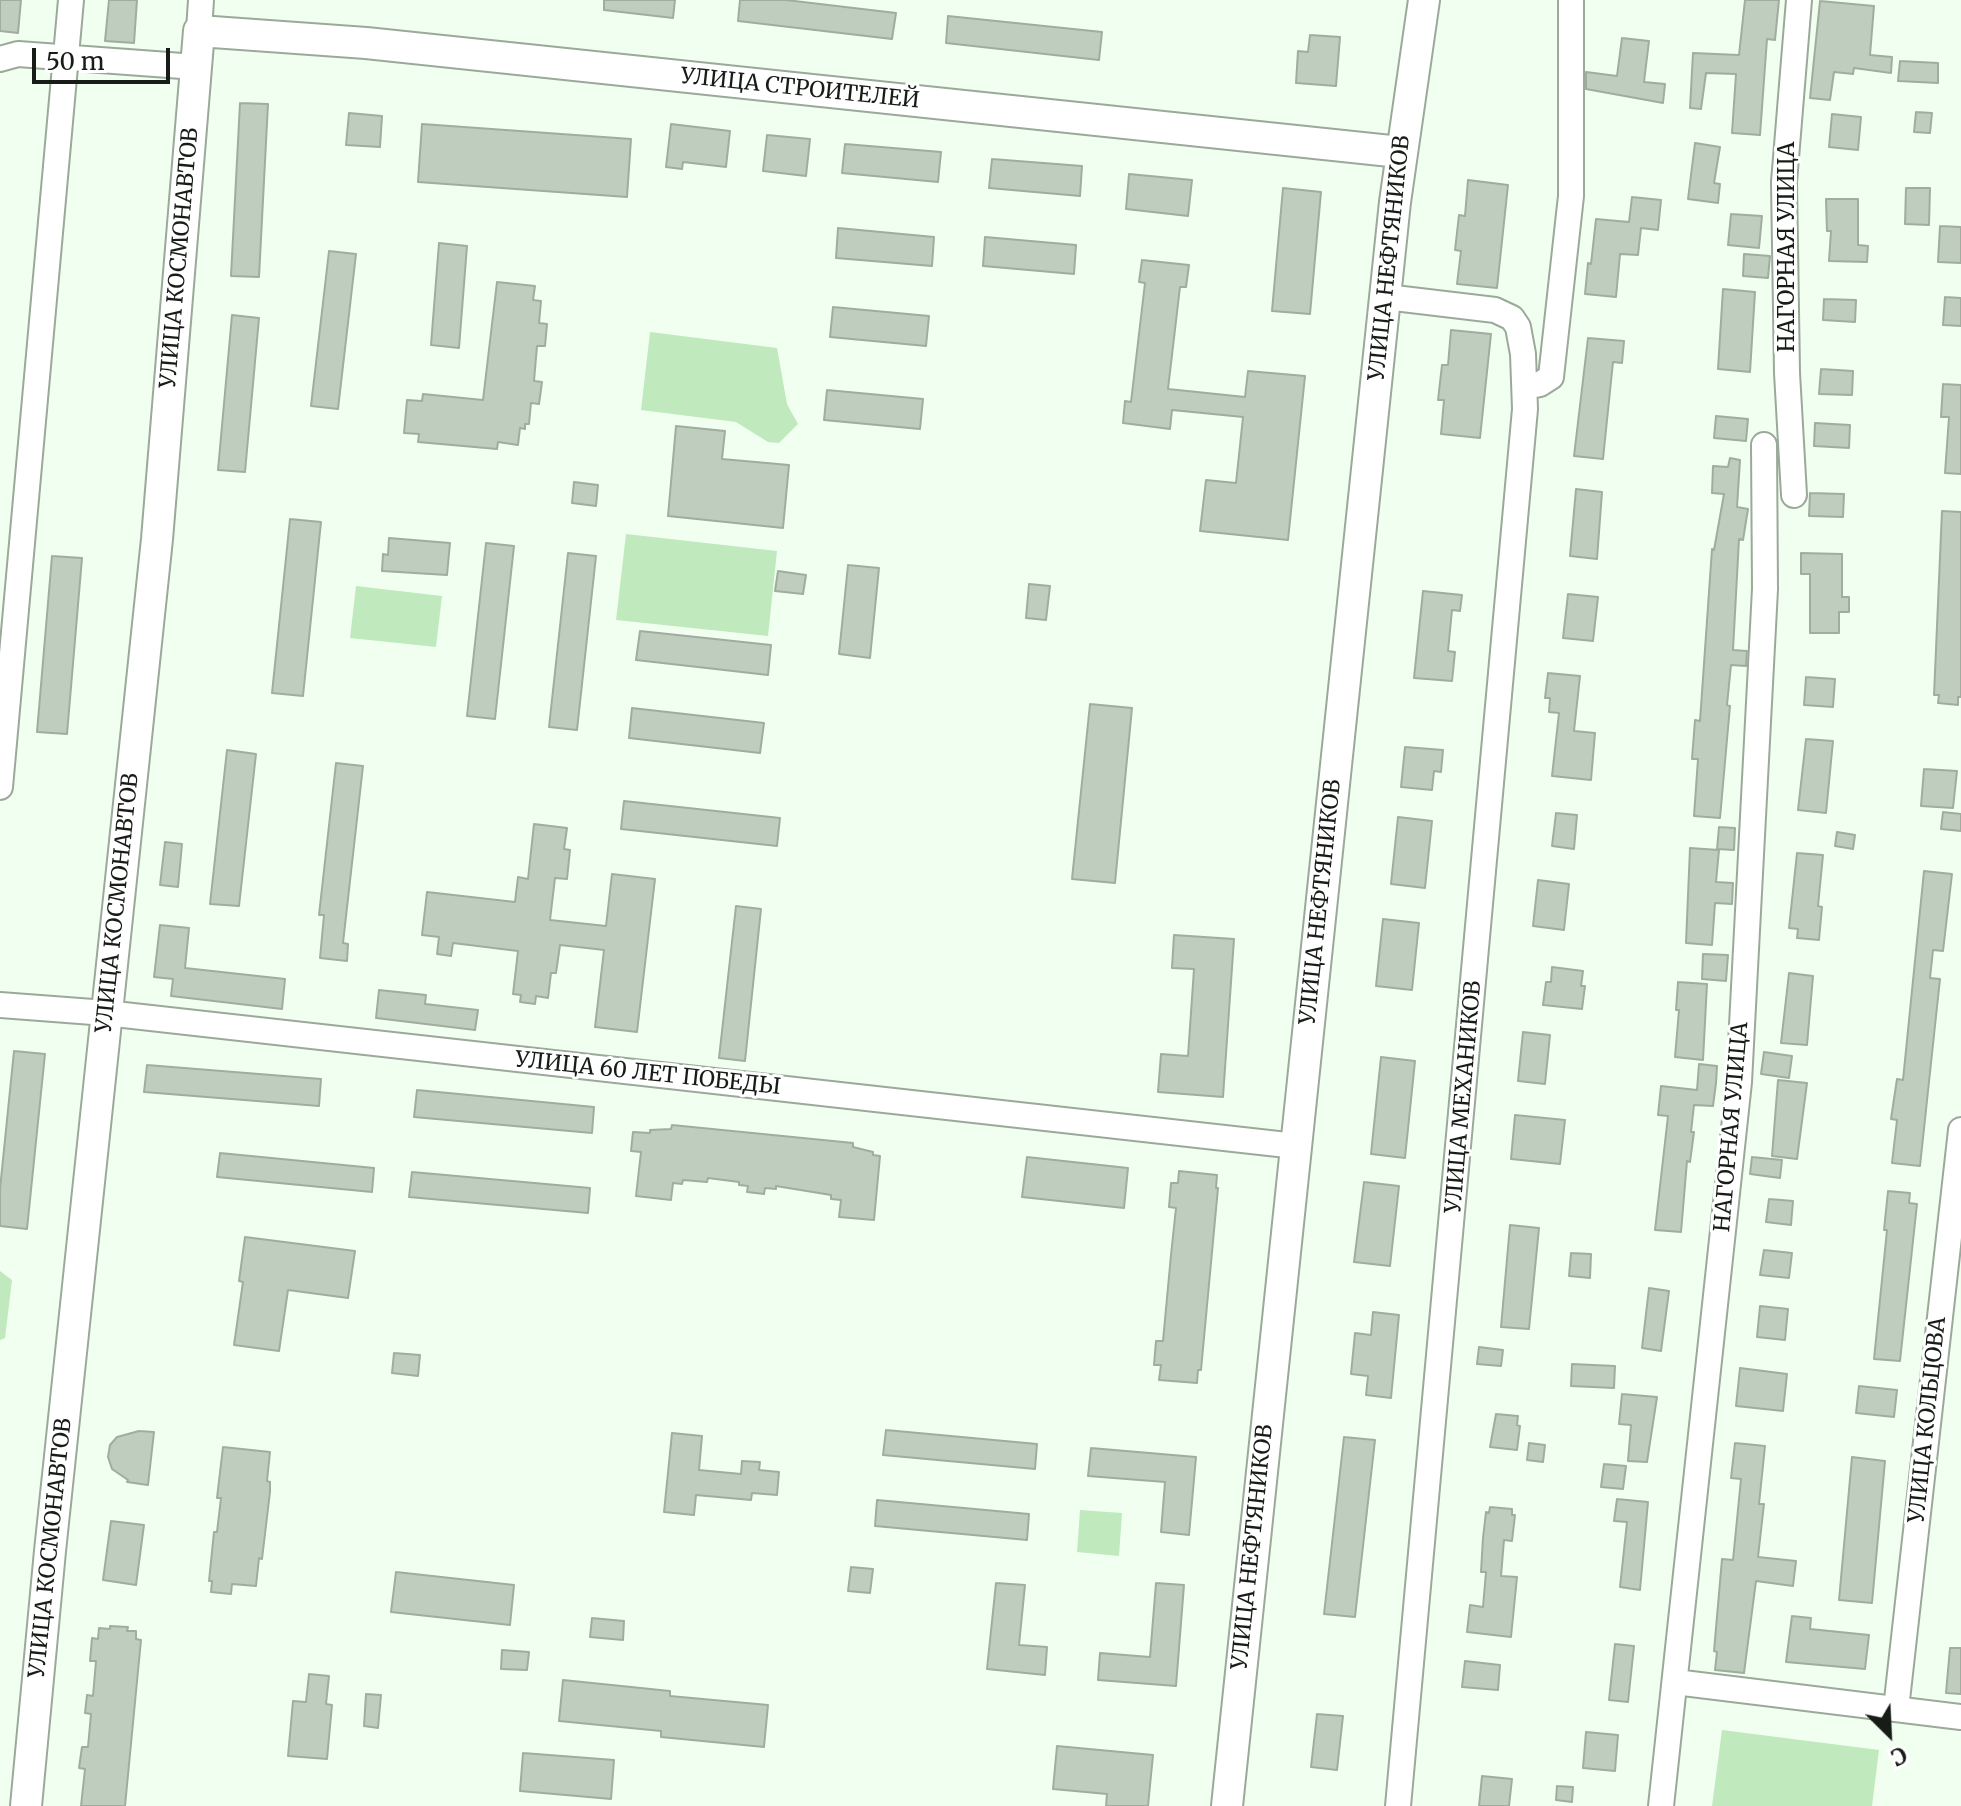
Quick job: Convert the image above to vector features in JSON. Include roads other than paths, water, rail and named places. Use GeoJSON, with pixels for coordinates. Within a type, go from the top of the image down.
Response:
{"type":"FeatureCollection","features":[{"type":"Feature","properties":{"kind":"main road","name":"УЛИЦА НЕФТЯНИКОВ"},"geometry":{"type":"LineString","coordinates":[[1227,1806],[1400,152],[1424,0]]}},
{"type":"Feature","properties":{"kind":"main road","name":"УЛИЦА КОСМОНАВТОВ"},"geometry":{"type":"LineString","coordinates":[[26,1806],[160,508],[199,31]]}},
{"type":"Feature","properties":{"kind":"main road","name":"УЛИЦА СТРОИТЕЛЕЙ"},"geometry":{"type":"LineString","coordinates":[[199,31],[381,45],[1400,152]]}},
{"type":"Feature","properties":{"kind":"street"},"geometry":{"type":"LineString","coordinates":[[0,787],[71,0]]}},
{"type":"Feature","properties":{"kind":"street","name":"УЛИЦА КОСМОНАВТОВ"},"geometry":{"type":"LineString","coordinates":[[199,31],[201,0]]}},
{"type":"Feature","properties":{"kind":"street"},"geometry":{"type":"LineString","coordinates":[[1525,387],[1540,384],[1551,377],[1571,196],[1571,0]]}},
{"type":"Feature","properties":{"kind":"street","name":"НАГОРНАЯ УЛИЦА"},"geometry":{"type":"LineString","coordinates":[[1794,495],[1787,373],[1784,182],[1799,0]]}},
{"type":"Feature","properties":{"kind":"street"},"geometry":{"type":"LineString","coordinates":[[0,59],[18,54],[196,67]]}},
{"type":"Feature","properties":{"kind":"street","name":"УЛИЦА МЕХАНИКОВ"},"geometry":{"type":"LineString","coordinates":[[1386,297],[1504,313],[1518,327],[1525,387],[1398,1806]]}},
{"type":"Feature","properties":{"kind":"street","name":"НАГОРНАЯ УЛИЦА"},"geometry":{"type":"LineString","coordinates":[[1661,1806],[1739,1082],[1765,589],[1764,445]]}},
{"type":"Feature","properties":{"kind":"street","name":"УЛИЦА 60 ЛЕТ ПОБЕДЫ"},"geometry":{"type":"LineString","coordinates":[[0,1005],[106,1013],[1296,1146]]}},
{"type":"Feature","properties":{"kind":"street","name":"УЛИЦА КОЛЬЦОВА"},"geometry":{"type":"LineString","coordinates":[[1896,1709],[1961,1130]]}},
{"type":"Feature","properties":{"kind":"street"},"geometry":{"type":"LineString","coordinates":[[1675,1682],[1961,1717]]}}]}
